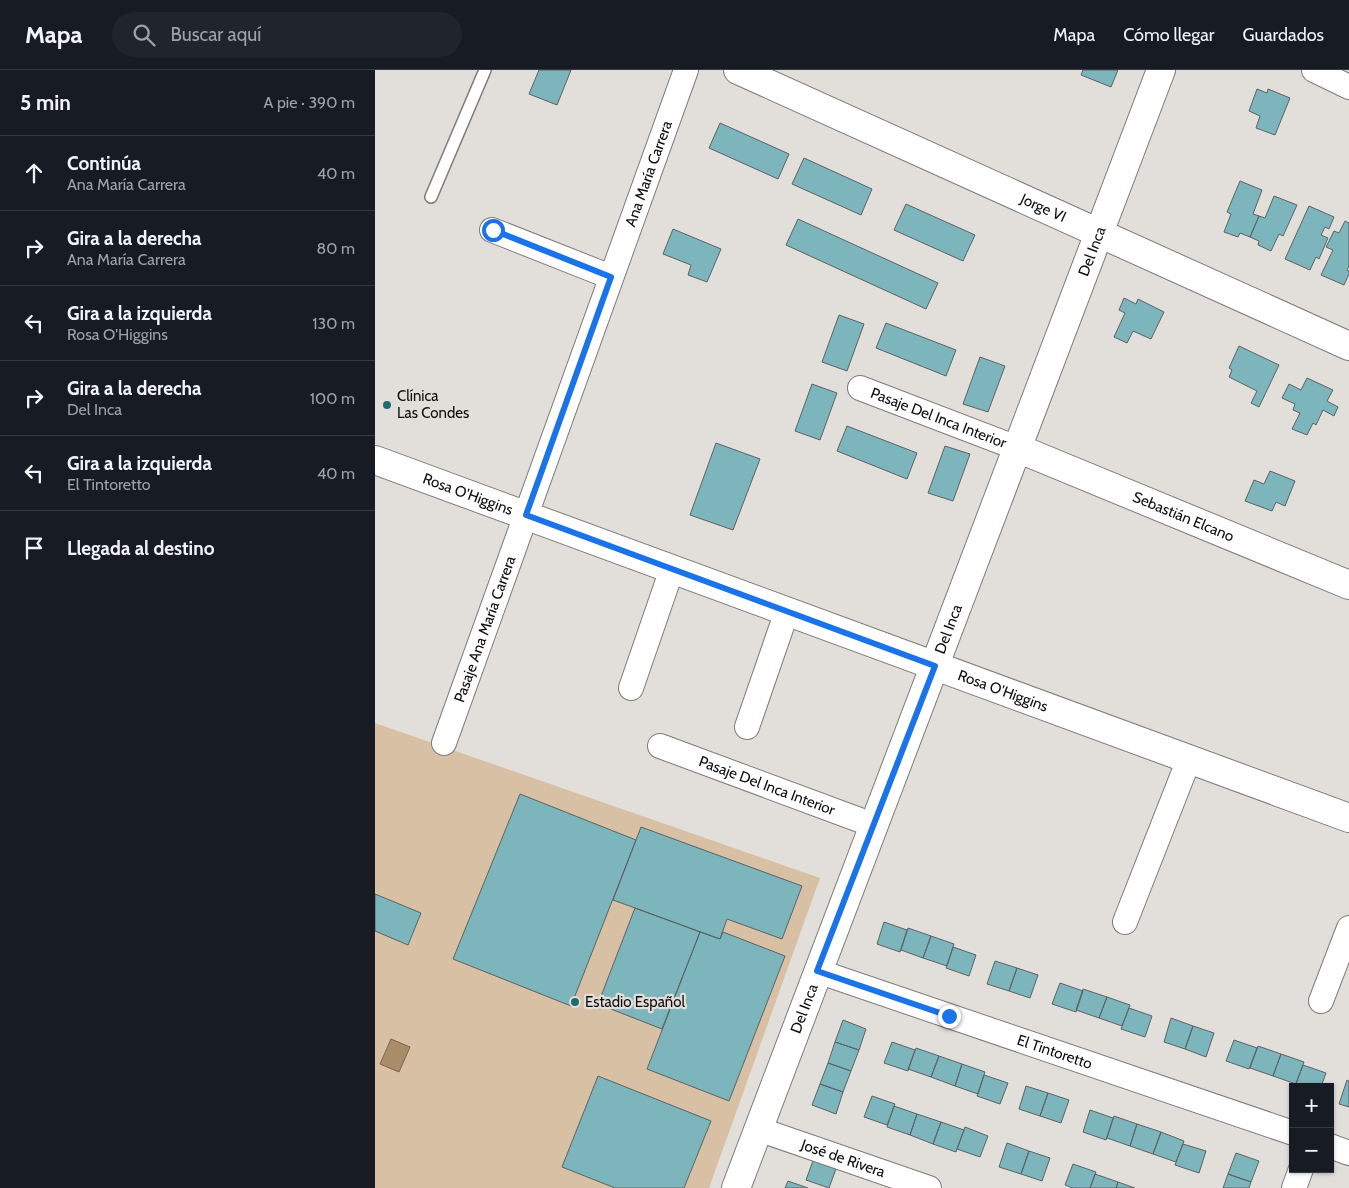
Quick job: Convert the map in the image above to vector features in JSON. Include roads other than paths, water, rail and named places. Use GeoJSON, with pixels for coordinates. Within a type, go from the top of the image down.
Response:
{"type":"FeatureCollection","features":[{"type":"Feature","properties":{"kind":"street","name":"Ana María Carrera"},"geometry":{"type":"LineString","coordinates":[[526,515],[685,70]]}},
{"type":"Feature","properties":{"kind":"street","name":"Jorge VI"},"geometry":{"type":"LineString","coordinates":[[738,70],[1349,346]]}},
{"type":"Feature","properties":{"kind":"street","name":"Del Inca"},"geometry":{"type":"LineString","coordinates":[[736,1188],[1161,70]]}},
{"type":"Feature","properties":{"kind":"street"},"geometry":{"type":"LineString","coordinates":[[1314,70],[1349,87]]}},
{"type":"Feature","properties":{"kind":"street"},"geometry":{"type":"LineString","coordinates":[[493,230],[611,277]]}},
{"type":"Feature","properties":{"kind":"street","name":"Pasaje Del Inca Interior"},"geometry":{"type":"LineString","coordinates":[[860,388],[1017,448]]}},
{"type":"Feature","properties":{"kind":"street","name":"Sebastián Elcano"},"geometry":{"type":"LineString","coordinates":[[1017,448],[1349,585]]}},
{"type":"Feature","properties":{"kind":"street","name":"Rosa O'Higgins"},"geometry":{"type":"LineString","coordinates":[[375,460],[1349,818]]}},
{"type":"Feature","properties":{"kind":"street","name":"Pasaje Ana María Carrera"},"geometry":{"type":"LineString","coordinates":[[445,743],[526,515]]}},
{"type":"Feature","properties":{"kind":"street"},"geometry":{"type":"LineString","coordinates":[[631,688],[672,569]]}},
{"type":"Feature","properties":{"kind":"street"},"geometry":{"type":"LineString","coordinates":[[747,727],[787,611]]}},
{"type":"Feature","properties":{"kind":"street","name":"Pasaje Del Inca Interior"},"geometry":{"type":"LineString","coordinates":[[660,746],[873,825]]}},
{"type":"Feature","properties":{"kind":"street"},"geometry":{"type":"LineString","coordinates":[[1125,922],[1189,759]]}},
{"type":"Feature","properties":{"kind":"street"},"geometry":{"type":"LineString","coordinates":[[1321,1001],[1349,928]]}},
{"type":"Feature","properties":{"kind":"street","name":"El Tintoretto"},"geometry":{"type":"LineString","coordinates":[[817,971],[1289,1132]]}},
{"type":"Feature","properties":{"kind":"street","name":"José de Rivera"},"geometry":{"type":"LineString","coordinates":[[758,1130],[929,1188]]}},
{"type":"Feature","properties":{"kind":"street"},"geometry":{"type":"LineString","coordinates":[[1334,1147],[1349,1152]]}},
{"type":"Feature","properties":{"kind":"street"},"geometry":{"type":"LineString","coordinates":[[1294,1188],[1300,1173]]}},
{"type":"Feature","properties":{"kind":"lane"},"geometry":{"type":"LineString","coordinates":[[431,197],[485,70]]}},
{"type":"Feature","properties":{"kind":"place","name":"Clínica Las Condes"},"geometry":{"type":"Point","coordinates":[387,405]}},
{"type":"Feature","properties":{"kind":"place","name":"Estadio Español"},"geometry":{"type":"Point","coordinates":[575,1002]}}]}
